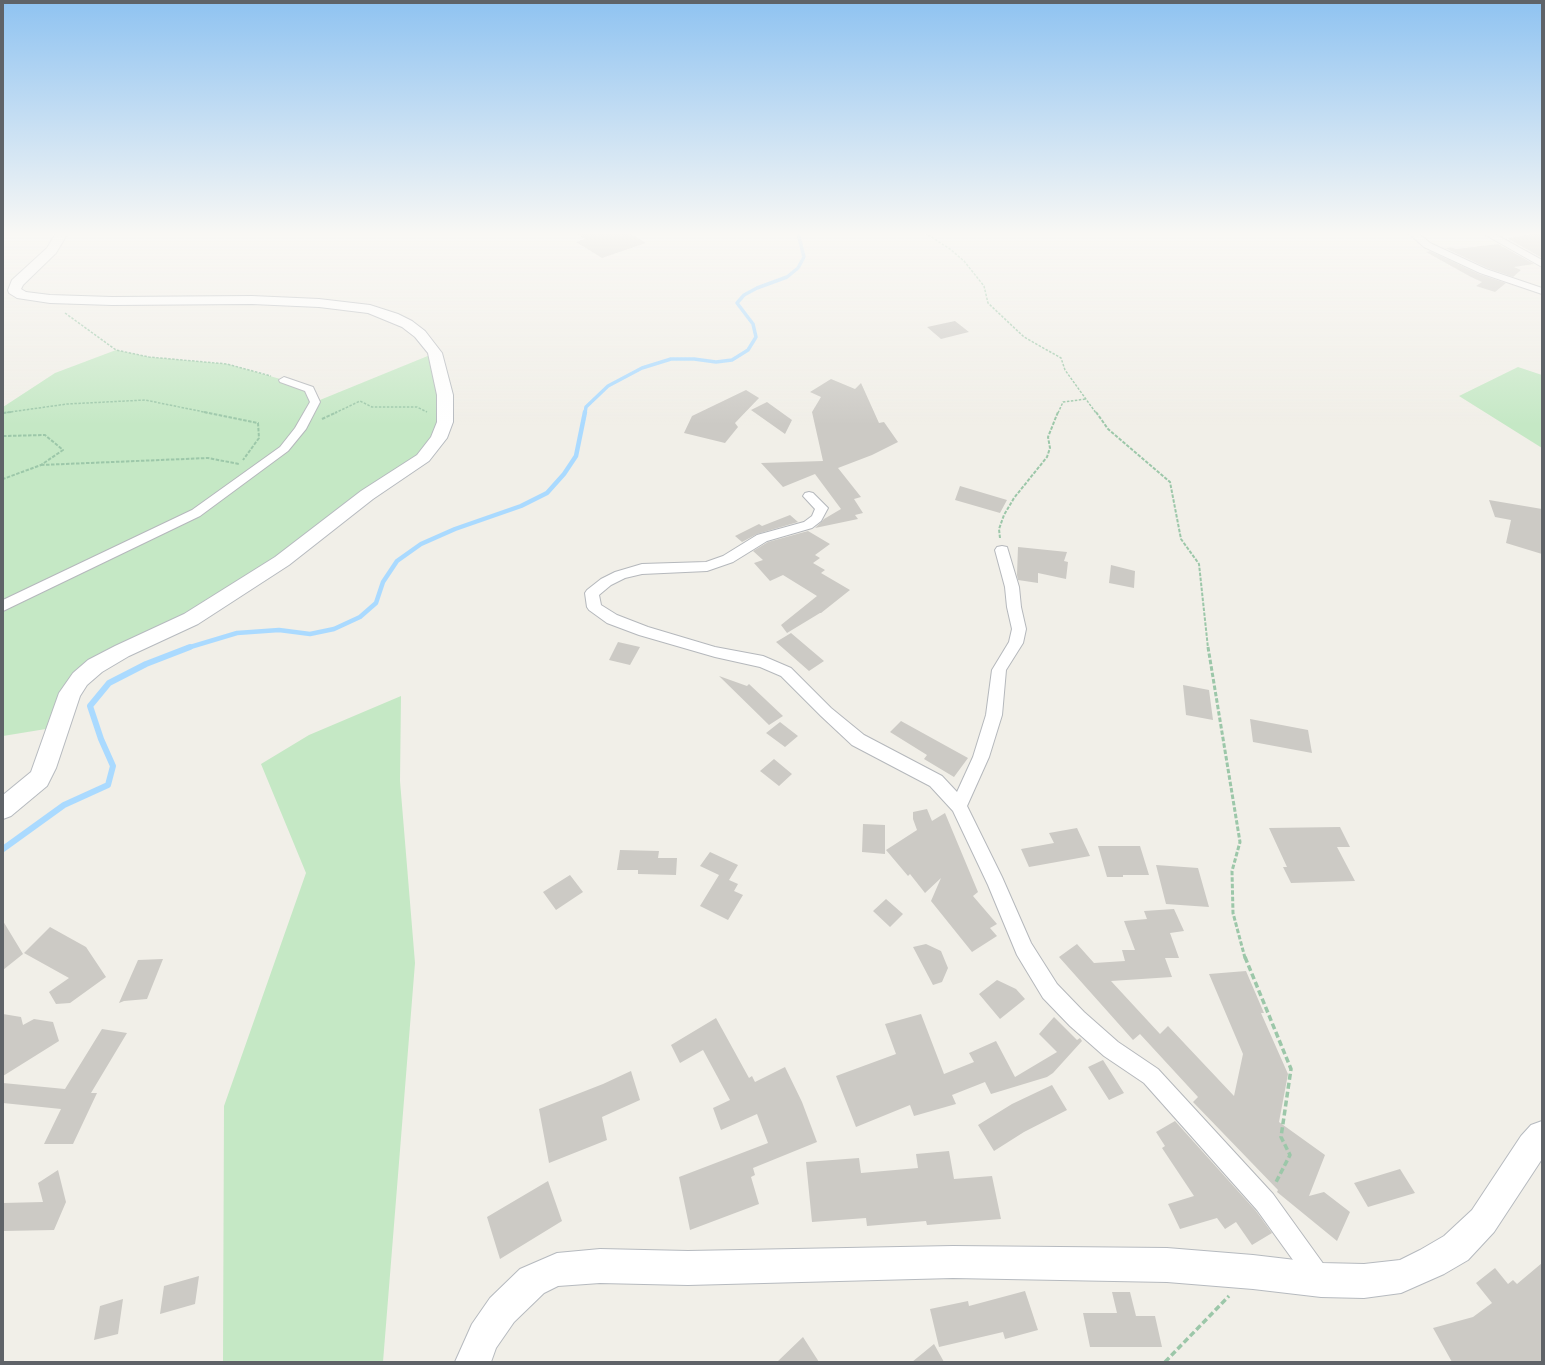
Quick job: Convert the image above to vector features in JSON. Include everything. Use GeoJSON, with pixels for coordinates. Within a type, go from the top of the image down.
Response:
{"type":"FeatureCollection","features":[{"type":"Feature","properties":{"kind":"main road"},"geometry":{"type":"LineString","coordinates":[[3,809],[39,779],[45,768],[70,692],[80,679],[95,666],[190,619],[282,561],[367,495],[423,458],[439,438],[445,422],[445,395],[434,353],[420,334],[393,317],[370,309],[344,305],[252,300],[112,301],[50,299],[34,297]]}},
{"type":"Feature","properties":{"kind":"main road"},"geometry":{"type":"LineString","coordinates":[[473,1362],[484,1336],[502,1310],[532,1281],[557,1270],[600,1266],[688,1268],[953,1262],[1167,1266],[1252,1272],[1321,1280],[1364,1281],[1402,1276],[1432,1262],[1456,1248],[1484,1221],[1532,1148],[1542,1136]]}},
{"type":"Feature","properties":{"kind":"street"},"geometry":{"type":"LineString","coordinates":[[3,606],[196,513],[284,449],[300,429],[315,402],[309,389],[284,380]]}},
{"type":"Feature","properties":{"kind":"street"},"geometry":{"type":"LineString","coordinates":[[809,496],[822,508],[817,518],[808,525],[762,538],[728,559],[707,566],[642,569],[620,575],[606,582],[592,593],[594,607],[612,618],[644,631],[715,652],[763,662],[786,672],[826,712],[858,740],[936,781],[959,806],[996,883],[1024,950],[1050,991],[1077,1019],[1111,1049],[1151,1076],[1265,1202],[1321,1280]]}},
{"type":"Feature","properties":{"kind":"street"},"geometry":{"type":"LineString","coordinates":[[959,806],[981,757],[994,715],[1000,670],[1008,654],[1016,643],[1019,629],[1014,607],[1012,587],[1002,550]]}},
{"type":"Feature","properties":{"kind":"path"},"geometry":{"type":"LineString","coordinates":[[987,297],[988,303],[1024,337],[1061,358],[1065,370],[1108,429],[1170,482],[1181,539],[1199,564],[1208,648],[1240,842],[1232,871],[1233,913],[1247,965],[1291,1069],[1281,1137],[1290,1155],[1265,1202]]}},
{"type":"Feature","properties":{"kind":"path"},"geometry":{"type":"LineString","coordinates":[[50,299],[61,311],[116,350],[149,357],[227,364],[284,380]]}},
{"type":"Feature","properties":{"kind":"path"},"geometry":{"type":"LineString","coordinates":[[1002,550],[999,529],[1004,515],[1014,498],[1047,457],[1050,448],[1048,437],[1063,402],[1086,399]]}},
{"type":"Feature","properties":{"kind":"path"},"geometry":{"type":"LineString","coordinates":[[3,414],[67,404],[145,400],[258,423],[259,438],[242,463]]}},
{"type":"Feature","properties":{"kind":"path"},"geometry":{"type":"LineString","coordinates":[[300,429],[360,402],[372,407],[417,407],[427,412],[439,438]]}},
{"type":"Feature","properties":{"kind":"path"},"geometry":{"type":"LineString","coordinates":[[3,436],[45,435],[63,450],[41,465],[3,479]]}},
{"type":"Feature","properties":{"kind":"path"},"geometry":{"type":"LineString","coordinates":[[41,465],[208,458],[244,465]]}},
{"type":"Feature","properties":{"kind":"path"},"geometry":{"type":"LineString","coordinates":[[1165,1362],[1252,1272]]}},
{"type":"Feature","properties":{"kind":"green space"},"geometry":{"type":"Polygon","coordinates":[[[116,350],[149,357],[227,364],[284,380],[309,389],[315,402],[435,353],[442,377],[439,438],[282,561],[95,666],[58,727],[3,736],[3,407],[55,373],[116,350]]]}},
{"type":"Feature","properties":{"kind":"green space"},"geometry":{"type":"Polygon","coordinates":[[[1518,367],[1542,375],[1542,448],[1459,396],[1518,367]]]}},
{"type":"Feature","properties":{"kind":"green space"},"geometry":{"type":"Polygon","coordinates":[[[401,696],[400,781],[415,963],[383,1362],[223,1362],[224,1106],[306,873],[261,764],[309,735],[401,696]]]}},
{"type":"Feature","properties":{"kind":"building"},"geometry":{"type":"Polygon","coordinates":[[[955,321],[969,332],[941,339],[927,327],[955,321]]]}},
{"type":"Feature","properties":{"kind":"building"},"geometry":{"type":"Polygon","coordinates":[[[831,379],[855,389],[861,383],[879,423],[884,422],[898,442],[872,455],[838,468],[861,497],[854,499],[863,513],[855,515],[858,519],[815,528],[824,519],[841,509],[815,474],[783,487],[761,463],[823,461],[812,412],[821,397],[810,392],[831,379]]]}},
{"type":"Feature","properties":{"kind":"building"},"geometry":{"type":"Polygon","coordinates":[[[746,390],[759,398],[735,423],[738,427],[725,443],[684,433],[692,416],[746,390]]]}},
{"type":"Feature","properties":{"kind":"building"},"geometry":{"type":"Polygon","coordinates":[[[767,402],[792,420],[785,434],[751,410],[767,402]]]}},
{"type":"Feature","properties":{"kind":"building"},"geometry":{"type":"Polygon","coordinates":[[[960,486],[1007,500],[1000,513],[955,500],[960,486]]]}},
{"type":"Feature","properties":{"kind":"building"},"geometry":{"type":"Polygon","coordinates":[[[1489,500],[1542,509],[1542,554],[1506,543],[1511,520],[1495,517],[1489,500]]]}},
{"type":"Feature","properties":{"kind":"building"},"geometry":{"type":"Polygon","coordinates":[[[790,515],[798,522],[757,534],[742,542],[735,536],[759,524],[762,526],[790,515]]]}},
{"type":"Feature","properties":{"kind":"building"},"geometry":{"type":"Polygon","coordinates":[[[808,531],[830,544],[815,555],[820,558],[813,563],[825,570],[821,573],[850,590],[821,613],[787,633],[781,625],[817,596],[783,575],[770,581],[754,563],[763,560],[753,551],[768,542],[808,531]]]}},
{"type":"Feature","properties":{"kind":"building"},"geometry":{"type":"Polygon","coordinates":[[[1018,547],[1067,552],[1064,561],[1068,562],[1066,579],[1038,573],[1038,583],[1018,580],[1018,547]]]}},
{"type":"Feature","properties":{"kind":"building"},"geometry":{"type":"Polygon","coordinates":[[[1111,565],[1135,571],[1134,588],[1109,583],[1111,565]]]}},
{"type":"Feature","properties":{"kind":"building"},"geometry":{"type":"Polygon","coordinates":[[[791,633],[824,661],[809,671],[776,642],[791,633]]]}},
{"type":"Feature","properties":{"kind":"building"},"geometry":{"type":"Polygon","coordinates":[[[618,642],[640,647],[630,665],[609,660],[618,642]]]}},
{"type":"Feature","properties":{"kind":"building"},"geometry":{"type":"Polygon","coordinates":[[[719,676],[747,686],[749,684],[783,716],[769,725],[719,676]]]}},
{"type":"Feature","properties":{"kind":"building"},"geometry":{"type":"Polygon","coordinates":[[[1183,685],[1209,690],[1213,720],[1186,715],[1183,685]]]}},
{"type":"Feature","properties":{"kind":"building"},"geometry":{"type":"Polygon","coordinates":[[[1250,719],[1308,730],[1312,753],[1253,742],[1250,719]]]}},
{"type":"Feature","properties":{"kind":"building"},"geometry":{"type":"Polygon","coordinates":[[[901,721],[968,758],[954,777],[924,759],[927,755],[890,732],[901,721]]]}},
{"type":"Feature","properties":{"kind":"building"},"geometry":{"type":"Polygon","coordinates":[[[780,722],[798,736],[785,747],[766,733],[780,722]]]}},
{"type":"Feature","properties":{"kind":"building"},"geometry":{"type":"Polygon","coordinates":[[[774,759],[792,774],[779,786],[760,771],[774,759]]]}},
{"type":"Feature","properties":{"kind":"building"},"geometry":{"type":"Polygon","coordinates":[[[927,809],[932,821],[945,813],[978,892],[973,896],[997,924],[990,928],[997,936],[972,952],[931,901],[941,878],[925,893],[910,874],[908,876],[886,850],[917,830],[913,819],[913,812],[927,809]]]}},
{"type":"Feature","properties":{"kind":"building"},"geometry":{"type":"Polygon","coordinates":[[[863,824],[885,825],[885,854],[862,852],[863,824]]]}},
{"type":"Feature","properties":{"kind":"building"},"geometry":{"type":"Polygon","coordinates":[[[1340,827],[1350,847],[1337,847],[1355,881],[1291,883],[1283,867],[1287,867],[1269,828],[1340,827]]]}},
{"type":"Feature","properties":{"kind":"building"},"geometry":{"type":"Polygon","coordinates":[[[1077,828],[1090,856],[1029,867],[1021,849],[1054,843],[1049,833],[1077,828]]]}},
{"type":"Feature","properties":{"kind":"building"},"geometry":{"type":"Polygon","coordinates":[[[1098,846],[1140,846],[1149,875],[1123,875],[1123,877],[1107,877],[1098,846]]]}},
{"type":"Feature","properties":{"kind":"building"},"geometry":{"type":"Polygon","coordinates":[[[620,850],[659,851],[658,858],[677,858],[676,875],[638,874],[638,870],[617,870],[620,850]]]}},
{"type":"Feature","properties":{"kind":"building"},"geometry":{"type":"Polygon","coordinates":[[[710,852],[738,865],[729,880],[738,884],[734,891],[743,895],[728,920],[700,906],[719,875],[700,866],[710,852]]]}},
{"type":"Feature","properties":{"kind":"building"},"geometry":{"type":"Polygon","coordinates":[[[1156,865],[1198,868],[1209,907],[1166,904],[1156,865]]]}},
{"type":"Feature","properties":{"kind":"building"},"geometry":{"type":"Polygon","coordinates":[[[570,875],[583,892],[556,910],[543,892],[570,875]]]}},
{"type":"Feature","properties":{"kind":"building"},"geometry":{"type":"Polygon","coordinates":[[[886,899],[903,914],[890,927],[873,911],[886,899]]]}},
{"type":"Feature","properties":{"kind":"building"},"geometry":{"type":"Polygon","coordinates":[[[1174,909],[1184,931],[1170,933],[1179,958],[1165,958],[1172,977],[1111,981],[1160,1034],[1168,1026],[1234,1096],[1243,1054],[1209,974],[1246,971],[1264,1013],[1261,1013],[1288,1074],[1279,1122],[1325,1155],[1309,1196],[1324,1192],[1350,1212],[1337,1241],[1277,1192],[1278,1190],[1193,1102],[1198,1097],[1140,1034],[1133,1040],[1059,957],[1077,944],[1094,963],[1125,961],[1122,950],[1135,950],[1124,921],[1147,919],[1144,911],[1174,909]]]}},
{"type":"Feature","properties":{"kind":"building"},"geometry":{"type":"Polygon","coordinates":[[[3,921],[23,954],[3,970],[3,921]]]}},
{"type":"Feature","properties":{"kind":"building"},"geometry":{"type":"Polygon","coordinates":[[[50,927],[86,947],[106,977],[70,1003],[56,1004],[49,992],[69,978],[24,953],[50,927]]]}},
{"type":"Feature","properties":{"kind":"building"},"geometry":{"type":"Polygon","coordinates":[[[926,944],[941,951],[948,968],[942,982],[933,985],[913,947],[926,944]]]}},
{"type":"Feature","properties":{"kind":"building"},"geometry":{"type":"Polygon","coordinates":[[[163,959],[147,999],[124,1001],[119,1003],[138,960],[163,959]]]}},
{"type":"Feature","properties":{"kind":"building"},"geometry":{"type":"Polygon","coordinates":[[[997,980],[1016,989],[1025,999],[1000,1019],[979,994],[997,980]]]}},
{"type":"Feature","properties":{"kind":"building"},"geometry":{"type":"Polygon","coordinates":[[[3,1014],[21,1017],[23,1025],[34,1019],[53,1022],[59,1041],[3,1076],[3,1014]]]}},
{"type":"Feature","properties":{"kind":"building"},"geometry":{"type":"Polygon","coordinates":[[[921,1014],[944,1074],[974,1062],[969,1053],[996,1041],[1015,1077],[1057,1052],[1039,1034],[1054,1017],[1077,1040],[1080,1038],[1082,1041],[1053,1073],[1047,1077],[991,1094],[985,1082],[952,1095],[956,1104],[914,1116],[910,1105],[856,1127],[836,1076],[896,1054],[885,1024],[921,1014]]]}},
{"type":"Feature","properties":{"kind":"building"},"geometry":{"type":"Polygon","coordinates":[[[716,1018],[749,1078],[752,1076],[755,1082],[785,1067],[802,1102],[817,1142],[753,1168],[755,1175],[751,1177],[759,1204],[690,1230],[679,1177],[768,1143],[757,1114],[721,1130],[713,1108],[730,1100],[703,1050],[680,1063],[671,1045],[716,1018]]]}},
{"type":"Feature","properties":{"kind":"building"},"geometry":{"type":"Polygon","coordinates":[[[102,1029],[127,1033],[91,1093],[97,1093],[73,1144],[44,1144],[61,1109],[3,1103],[3,1083],[65,1089],[102,1029]]]}},
{"type":"Feature","properties":{"kind":"building"},"geometry":{"type":"Polygon","coordinates":[[[1103,1060],[1124,1093],[1109,1100],[1088,1067],[1103,1060]]]}},
{"type":"Feature","properties":{"kind":"building"},"geometry":{"type":"Polygon","coordinates":[[[631,1071],[640,1100],[602,1117],[607,1140],[549,1163],[539,1109],[603,1084],[631,1071]]]}},
{"type":"Feature","properties":{"kind":"building"},"geometry":{"type":"Polygon","coordinates":[[[1052,1085],[1067,1110],[1024,1132],[994,1151],[978,1125],[1012,1104],[1052,1085]]]}},
{"type":"Feature","properties":{"kind":"building"},"geometry":{"type":"Polygon","coordinates":[[[1175,1121],[1256,1211],[1272,1233],[1252,1245],[1236,1222],[1225,1229],[1217,1218],[1180,1229],[1168,1204],[1194,1196],[1162,1148],[1165,1146],[1156,1132],[1175,1121]]]}},
{"type":"Feature","properties":{"kind":"building"},"geometry":{"type":"Polygon","coordinates":[[[949,1151],[954,1179],[992,1176],[1001,1219],[927,1225],[926,1221],[867,1226],[866,1218],[812,1222],[806,1162],[859,1158],[861,1173],[918,1168],[916,1154],[949,1151]]]}},
{"type":"Feature","properties":{"kind":"building"},"geometry":{"type":"Polygon","coordinates":[[[1400,1169],[1415,1193],[1368,1207],[1354,1183],[1400,1169]]]}},
{"type":"Feature","properties":{"kind":"building"},"geometry":{"type":"Polygon","coordinates":[[[58,1170],[66,1202],[54,1230],[3,1231],[3,1203],[43,1202],[38,1183],[58,1170]]]}},
{"type":"Feature","properties":{"kind":"building"},"geometry":{"type":"Polygon","coordinates":[[[548,1181],[562,1221],[500,1259],[487,1217],[548,1181]]]}},
{"type":"Feature","properties":{"kind":"building"},"geometry":{"type":"Polygon","coordinates":[[[1542,1263],[1542,1362],[1452,1362],[1433,1328],[1473,1317],[1492,1303],[1476,1283],[1495,1268],[1508,1284],[1513,1280],[1517,1284],[1542,1263]]]}},
{"type":"Feature","properties":{"kind":"building"},"geometry":{"type":"Polygon","coordinates":[[[199,1276],[195,1304],[160,1314],[164,1286],[199,1276]]]}},
{"type":"Feature","properties":{"kind":"building"},"geometry":{"type":"Polygon","coordinates":[[[1025,1291],[1038,1330],[1005,1339],[1003,1332],[939,1347],[930,1309],[968,1301],[969,1306],[1025,1291]]]}},
{"type":"Feature","properties":{"kind":"building"},"geometry":{"type":"Polygon","coordinates":[[[1112,1292],[1130,1292],[1136,1316],[1155,1316],[1162,1347],[1090,1347],[1083,1313],[1117,1313],[1112,1292]]]}},
{"type":"Feature","properties":{"kind":"building"},"geometry":{"type":"Polygon","coordinates":[[[123,1299],[118,1334],[94,1340],[100,1306],[123,1299]]]}},
{"type":"Feature","properties":{"kind":"building"},"geometry":{"type":"Polygon","coordinates":[[[803,1337],[819,1362],[777,1362],[803,1337]]]}},
{"type":"Feature","properties":{"kind":"building"},"geometry":{"type":"Polygon","coordinates":[[[934,1344],[944,1362],[912,1362],[934,1344]]]}},
{"type":"Feature","properties":{"kind":"waterway"},"geometry":{"type":"LineString","coordinates":[[585,413],[586,407],[608,386],[642,368],[671,359],[694,359],[716,362],[732,360],[748,350],[756,337],[753,324],[737,303],[743,297]]}},
{"type":"Feature","properties":{"kind":"waterway"},"geometry":{"type":"LineString","coordinates":[[189,647],[237,633],[279,630],[310,634],[334,629],[360,617],[376,603],[383,582],[397,561],[421,544],[455,529],[521,506],[547,493],[564,474],[576,456],[585,412]]}},
{"type":"Feature","properties":{"kind":"waterway"},"geometry":{"type":"LineString","coordinates":[[3,849],[64,805],[108,785],[113,766],[101,739],[90,706],[109,683],[146,664],[189,647]]}}]}
